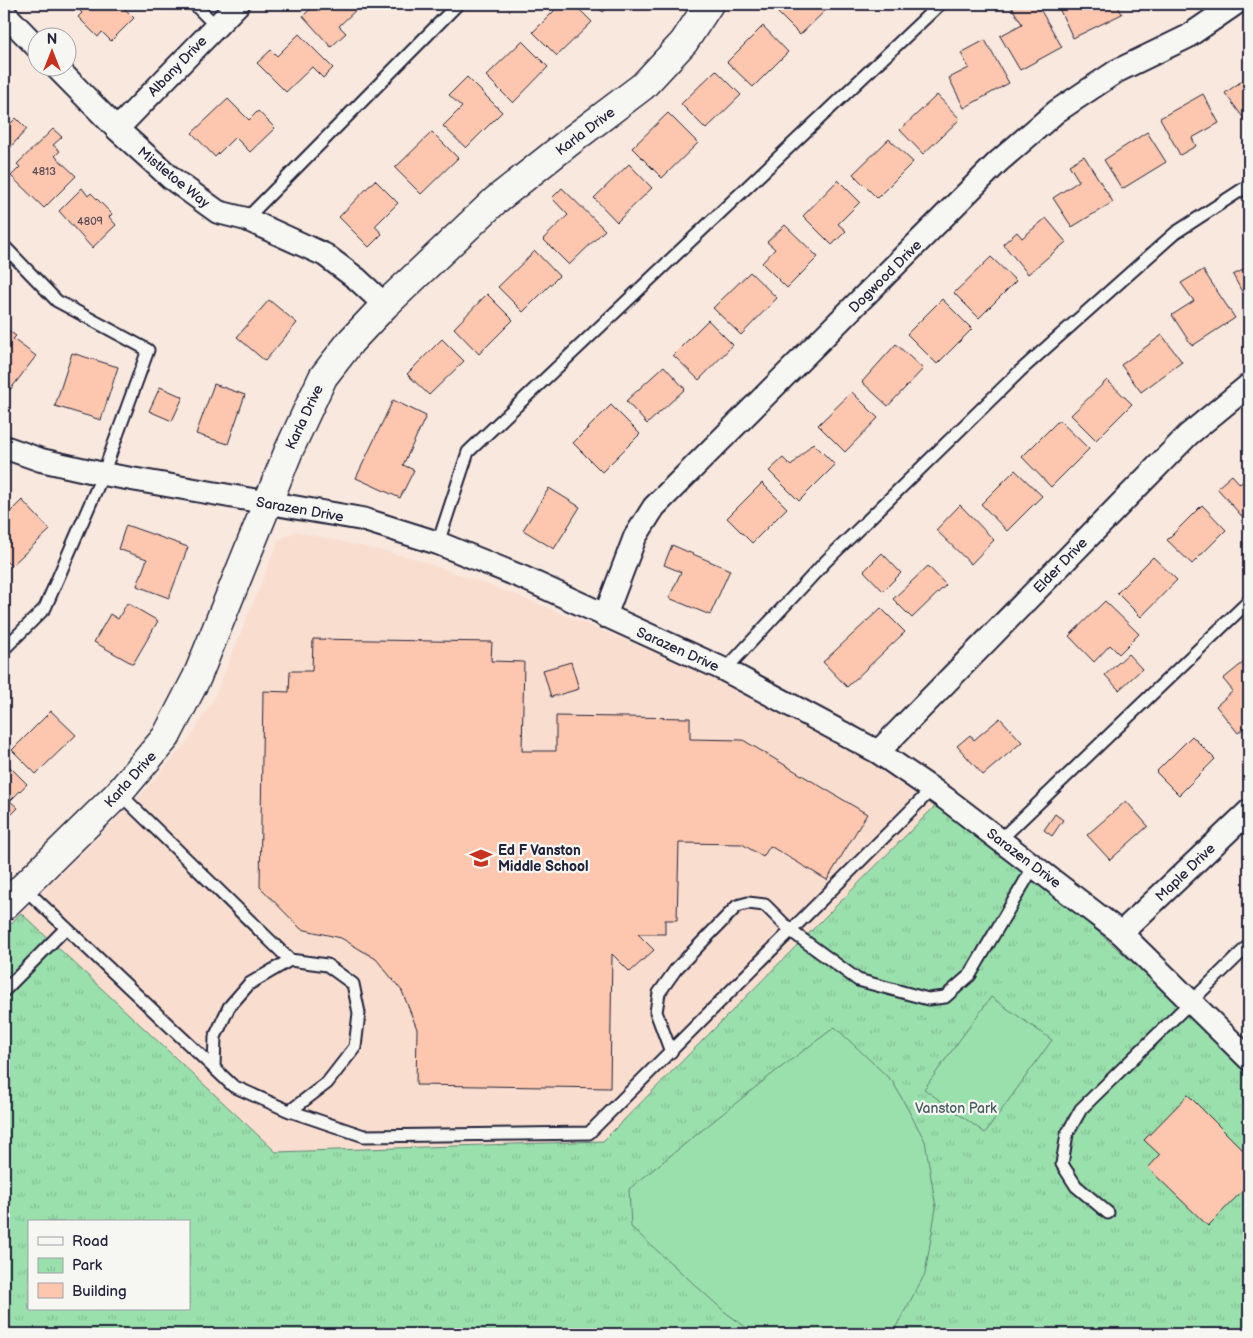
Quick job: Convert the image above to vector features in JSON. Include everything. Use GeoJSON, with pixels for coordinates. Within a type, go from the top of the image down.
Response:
{"type":"FeatureCollection","features":[{"type":"Feature","properties":{"kind":"street","name":"Albany Drive"},"geometry":{"type":"LineString","coordinates":[[117,129],[238,4]]}},
{"type":"Feature","properties":{"kind":"street","name":"Karla Drive"},"geometry":{"type":"LineString","coordinates":[[4,906],[119,793],[166,737],[197,677],[268,504],[288,450],[323,377],[351,341],[385,304],[496,200],[644,86],[684,42],[709,4]]}},
{"type":"Feature","properties":{"kind":"street","name":"Dogwood Drive"},"geometry":{"type":"LineString","coordinates":[[605,616],[635,537],[654,507],[998,162],[1058,111],[1117,71],[1187,37],[1235,4]]}},
{"type":"Feature","properties":{"kind":"street"},"geometry":{"type":"LineString","coordinates":[[4,13],[28,38]]}},
{"type":"Feature","properties":{"kind":"street","name":"Mistletoe Way"},"geometry":{"type":"LineString","coordinates":[[67,78],[117,129],[171,178],[218,212],[246,219],[325,255],[357,279],[385,304]]}},
{"type":"Feature","properties":{"kind":"street","name":"Elder Drive"},"geometry":{"type":"LineString","coordinates":[[878,752],[1188,435],[1249,385]]}},
{"type":"Feature","properties":{"kind":"street","name":"Sarazen Drive"},"geometry":{"type":"LineString","coordinates":[[4,447],[41,460],[103,474],[362,519],[438,543],[524,578],[726,670],[878,752],[1000,840],[1122,933],[1249,1059]]}},
{"type":"Feature","properties":{"kind":"street","name":"Maple Drive"},"geometry":{"type":"LineString","coordinates":[[1122,933],[1249,811]]}},
{"type":"Feature","properties":{"kind":"lane"},"geometry":{"type":"LineString","coordinates":[[194,4],[216,26]]}},
{"type":"Feature","properties":{"kind":"lane"},"geometry":{"type":"LineString","coordinates":[[246,219],[458,4]]}},
{"type":"Feature","properties":{"kind":"lane"},"geometry":{"type":"LineString","coordinates":[[438,543],[468,452],[940,4]]}},
{"type":"Feature","properties":{"kind":"lane"},"geometry":{"type":"LineString","coordinates":[[726,670],[826,561],[1020,371],[1175,234],[1249,185]]}},
{"type":"Feature","properties":{"kind":"lane"},"geometry":{"type":"LineString","coordinates":[[4,246],[57,301],[148,350],[103,474],[45,608],[4,649]]}},
{"type":"Feature","properties":{"kind":"lane"},"geometry":{"type":"LineString","coordinates":[[1000,840],[1249,601]]}},
{"type":"Feature","properties":{"kind":"lane"},"geometry":{"type":"LineString","coordinates":[[23,887],[233,1086],[290,1111],[364,1136],[589,1133],[932,790]]}},
{"type":"Feature","properties":{"kind":"lane"},"geometry":{"type":"LineString","coordinates":[[119,793],[290,960],[327,966],[354,984],[359,1013],[355,1048],[327,1083],[290,1111]]}},
{"type":"Feature","properties":{"kind":"lane"},"geometry":{"type":"LineString","coordinates":[[671,1052],[656,1012],[659,993],[676,969],[737,906],[748,902],[765,905],[791,931],[858,980],[928,999],[945,996],[970,975],[1034,866]]}},
{"type":"Feature","properties":{"kind":"lane"},"geometry":{"type":"LineString","coordinates":[[4,991],[66,928]]}},
{"type":"Feature","properties":{"kind":"lane"},"geometry":{"type":"LineString","coordinates":[[1108,1213],[1076,1186],[1062,1164],[1067,1134],[1081,1109],[1249,945]]}},
{"type":"Feature","properties":{"kind":"lane"},"geometry":{"type":"LineString","coordinates":[[214,1067],[215,1037],[229,1007],[249,984],[290,960]]}},
{"type":"Feature","properties":{"kind":"shaded area","name":"Ed F Vanston Middle School"},"geometry":{"type":"Polygon","coordinates":[[[295,531],[413,558],[517,595],[757,695],[939,802],[603,1141],[276,1152],[21,913],[141,795],[190,738],[213,700],[279,540],[295,531]]]}},
{"type":"Feature","properties":{"kind":"green space","name":"Vanston Park"},"geometry":{"type":"Polygon","coordinates":[[[939,802],[1067,905],[1150,977],[1249,1075],[1249,1334],[4,1334],[4,931],[21,913],[276,1152],[603,1141],[939,802]]]}},
{"type":"Feature","properties":{"kind":"green space"},"geometry":{"type":"Polygon","coordinates":[[[991,997],[1052,1040],[985,1133],[924,1089],[991,997]]]}},
{"type":"Feature","properties":{"kind":"green space"},"geometry":{"type":"Polygon","coordinates":[[[835,1027],[893,1082],[925,1141],[936,1208],[925,1274],[892,1334],[755,1334],[725,1312],[631,1227],[629,1189],[767,1078],[835,1027]]]}},
{"type":"Feature","properties":{"kind":"building"},"geometry":{"type":"Polygon","coordinates":[[[127,4],[123,7],[134,18],[111,41],[102,32],[98,37],[78,17],[82,13],[74,5],[127,4]]]}},
{"type":"Feature","properties":{"kind":"building"},"geometry":{"type":"Polygon","coordinates":[[[316,4],[361,5],[339,26],[346,33],[331,47],[303,16],[316,4]]]}},
{"type":"Feature","properties":{"kind":"building"},"geometry":{"type":"Polygon","coordinates":[[[561,4],[574,4],[592,22],[557,56],[533,32],[561,4]]]}},
{"type":"Feature","properties":{"kind":"building"},"geometry":{"type":"Polygon","coordinates":[[[594,4],[612,4],[603,12],[594,4]]]}},
{"type":"Feature","properties":{"kind":"building"},"geometry":{"type":"Polygon","coordinates":[[[785,4],[832,4],[800,35],[777,12],[785,4]]]}},
{"type":"Feature","properties":{"kind":"building"},"geometry":{"type":"Polygon","coordinates":[[[1019,4],[1037,4],[1062,47],[1020,70],[1000,36],[1022,24],[1012,8],[1019,4]]]}},
{"type":"Feature","properties":{"kind":"building"},"geometry":{"type":"Polygon","coordinates":[[[1057,4],[1117,4],[1122,14],[1073,38],[1057,4]]]}},
{"type":"Feature","properties":{"kind":"building"},"geometry":{"type":"Polygon","coordinates":[[[763,26],[788,52],[753,87],[727,62],[763,26]]]}},
{"type":"Feature","properties":{"kind":"building"},"geometry":{"type":"Polygon","coordinates":[[[299,34],[333,68],[323,78],[312,67],[286,92],[257,63],[271,50],[277,56],[299,34]]]}},
{"type":"Feature","properties":{"kind":"building"},"geometry":{"type":"Polygon","coordinates":[[[985,40],[1009,83],[964,108],[949,78],[969,68],[961,53],[985,40]]]}},
{"type":"Feature","properties":{"kind":"building"},"geometry":{"type":"Polygon","coordinates":[[[522,41],[548,67],[513,103],[486,76],[522,41]]]}},
{"type":"Feature","properties":{"kind":"building"},"geometry":{"type":"Polygon","coordinates":[[[716,70],[741,95],[706,129],[681,104],[716,70]]]}},
{"type":"Feature","properties":{"kind":"building"},"geometry":{"type":"Polygon","coordinates":[[[1249,76],[1249,118],[1245,120],[1225,93],[1249,76]]]}},
{"type":"Feature","properties":{"kind":"building"},"geometry":{"type":"Polygon","coordinates":[[[467,77],[502,112],[466,148],[443,126],[462,107],[449,95],[467,77]]]}},
{"type":"Feature","properties":{"kind":"building"},"geometry":{"type":"Polygon","coordinates":[[[1203,94],[1219,123],[1192,138],[1196,146],[1180,155],[1160,118],[1203,94]]]}},
{"type":"Feature","properties":{"kind":"building"},"geometry":{"type":"Polygon","coordinates":[[[937,95],[960,119],[923,154],[900,130],[937,95]]]}},
{"type":"Feature","properties":{"kind":"building"},"geometry":{"type":"Polygon","coordinates":[[[228,99],[249,120],[258,111],[275,128],[250,152],[235,137],[215,157],[192,133],[228,99]]]}},
{"type":"Feature","properties":{"kind":"building"},"geometry":{"type":"Polygon","coordinates":[[[668,113],[698,143],[662,178],[632,148],[668,113]]]}},
{"type":"Feature","properties":{"kind":"building"},"geometry":{"type":"Polygon","coordinates":[[[16,118],[27,129],[4,154],[4,122],[8,126],[16,118]]]}},
{"type":"Feature","properties":{"kind":"building"},"geometry":{"type":"Polygon","coordinates":[[[53,129],[62,137],[53,145],[60,151],[55,156],[76,176],[44,208],[11,176],[20,167],[17,164],[53,129]]]}},
{"type":"Feature","properties":{"kind":"building"},"geometry":{"type":"Polygon","coordinates":[[[432,132],[458,158],[421,194],[395,168],[432,132]]]}},
{"type":"Feature","properties":{"kind":"building"},"geometry":{"type":"Polygon","coordinates":[[[1147,132],[1166,162],[1122,189],[1104,160],[1147,132]]]}},
{"type":"Feature","properties":{"kind":"building"},"geometry":{"type":"Polygon","coordinates":[[[889,139],[913,162],[877,198],[853,174],[889,139]]]}},
{"type":"Feature","properties":{"kind":"building"},"geometry":{"type":"Polygon","coordinates":[[[1084,156],[1113,202],[1072,227],[1053,198],[1079,181],[1069,165],[1084,156]]]}},
{"type":"Feature","properties":{"kind":"building"},"geometry":{"type":"Polygon","coordinates":[[[629,164],[652,188],[617,222],[594,198],[629,164]]]}},
{"type":"Feature","properties":{"kind":"building"},"geometry":{"type":"Polygon","coordinates":[[[375,180],[398,203],[375,226],[382,234],[369,247],[339,217],[375,180]]]}},
{"type":"Feature","properties":{"kind":"building"},"geometry":{"type":"Polygon","coordinates":[[[838,180],[860,202],[838,224],[846,231],[832,245],[803,216],[838,180]]]}},
{"type":"Feature","properties":{"kind":"building"},"geometry":{"type":"Polygon","coordinates":[[[82,188],[88,196],[91,193],[112,214],[109,217],[116,225],[92,248],[59,211],[82,188]]]}},
{"type":"Feature","properties":{"kind":"building"},"geometry":{"type":"Polygon","coordinates":[[[562,188],[605,230],[569,265],[543,239],[568,215],[552,198],[562,188]]]}},
{"type":"Feature","properties":{"kind":"building"},"geometry":{"type":"Polygon","coordinates":[[[1046,218],[1066,242],[1028,274],[1003,244],[1017,232],[1022,238],[1046,218]]]}},
{"type":"Feature","properties":{"kind":"building"},"geometry":{"type":"Polygon","coordinates":[[[785,225],[818,257],[787,288],[762,263],[775,249],[767,242],[785,225]]]}},
{"type":"Feature","properties":{"kind":"building"},"geometry":{"type":"Polygon","coordinates":[[[535,251],[559,276],[523,312],[498,287],[535,251]]]}},
{"type":"Feature","properties":{"kind":"building"},"geometry":{"type":"Polygon","coordinates":[[[991,257],[1016,281],[979,318],[954,293],[991,257]]]}},
{"type":"Feature","properties":{"kind":"building"},"geometry":{"type":"Polygon","coordinates":[[[1249,267],[1249,305],[1233,275],[1249,267]]]}},
{"type":"Feature","properties":{"kind":"building"},"geometry":{"type":"Polygon","coordinates":[[[1203,270],[1235,318],[1192,346],[1172,315],[1194,301],[1181,283],[1203,270]]]}},
{"type":"Feature","properties":{"kind":"building"},"geometry":{"type":"Polygon","coordinates":[[[750,272],[777,298],[741,335],[713,308],[750,272]]]}},
{"type":"Feature","properties":{"kind":"building"},"geometry":{"type":"Polygon","coordinates":[[[487,294],[513,320],[479,354],[454,328],[487,294]]]}},
{"type":"Feature","properties":{"kind":"building"},"geometry":{"type":"Polygon","coordinates":[[[942,299],[972,329],[937,364],[907,334],[942,299]]]}},
{"type":"Feature","properties":{"kind":"building"},"geometry":{"type":"Polygon","coordinates":[[[269,300],[297,323],[265,361],[237,337],[269,300]]]}},
{"type":"Feature","properties":{"kind":"building"},"geometry":{"type":"Polygon","coordinates":[[[708,320],[733,345],[699,380],[673,355],[708,320]]]}},
{"type":"Feature","properties":{"kind":"building"},"geometry":{"type":"Polygon","coordinates":[[[4,327],[16,336],[13,339],[36,356],[10,390],[4,385],[4,327]]]}},
{"type":"Feature","properties":{"kind":"building"},"geometry":{"type":"Polygon","coordinates":[[[1162,335],[1182,362],[1141,392],[1121,365],[1162,335]]]}},
{"type":"Feature","properties":{"kind":"building"},"geometry":{"type":"Polygon","coordinates":[[[442,339],[464,361],[429,395],[407,374],[442,339]]]}},
{"type":"Feature","properties":{"kind":"building"},"geometry":{"type":"Polygon","coordinates":[[[896,344],[923,369],[888,406],[862,382],[896,344]]]}},
{"type":"Feature","properties":{"kind":"building"},"geometry":{"type":"Polygon","coordinates":[[[72,353],[118,367],[101,420],[55,406],[72,353]]]}},
{"type":"Feature","properties":{"kind":"building"},"geometry":{"type":"Polygon","coordinates":[[[664,366],[685,389],[647,424],[626,401],[664,366]]]}},
{"type":"Feature","properties":{"kind":"building"},"geometry":{"type":"Polygon","coordinates":[[[1107,380],[1132,404],[1096,440],[1071,415],[1107,380]]]}},
{"type":"Feature","properties":{"kind":"building"},"geometry":{"type":"Polygon","coordinates":[[[214,384],[245,395],[228,444],[196,434],[214,384]]]}},
{"type":"Feature","properties":{"kind":"building"},"geometry":{"type":"Polygon","coordinates":[[[160,387],[183,397],[172,421],[149,411],[160,387]]]}},
{"type":"Feature","properties":{"kind":"building"},"geometry":{"type":"Polygon","coordinates":[[[852,392],[878,418],[845,452],[818,425],[852,392]]]}},
{"type":"Feature","properties":{"kind":"building"},"geometry":{"type":"Polygon","coordinates":[[[393,400],[426,416],[403,465],[414,470],[400,498],[356,478],[393,400]]]}},
{"type":"Feature","properties":{"kind":"building"},"geometry":{"type":"Polygon","coordinates":[[[611,405],[640,434],[602,472],[573,443],[611,405]]]}},
{"type":"Feature","properties":{"kind":"building"},"geometry":{"type":"Polygon","coordinates":[[[1059,420],[1089,449],[1051,487],[1022,457],[1059,420]]]}},
{"type":"Feature","properties":{"kind":"building"},"geometry":{"type":"Polygon","coordinates":[[[813,443],[835,465],[799,501],[769,471],[783,458],[791,466],[813,443]]]}},
{"type":"Feature","properties":{"kind":"building"},"geometry":{"type":"Polygon","coordinates":[[[1015,470],[1042,496],[1007,531],[981,504],[1015,470]]]}},
{"type":"Feature","properties":{"kind":"building"},"geometry":{"type":"Polygon","coordinates":[[[1232,475],[1240,484],[1249,476],[1249,518],[1246,521],[1217,488],[1232,475]]]}},
{"type":"Feature","properties":{"kind":"building"},"geometry":{"type":"Polygon","coordinates":[[[762,483],[787,508],[752,543],[727,518],[762,483]]]}},
{"type":"Feature","properties":{"kind":"building"},"geometry":{"type":"Polygon","coordinates":[[[549,488],[580,507],[554,549],[523,530],[549,488]]]}},
{"type":"Feature","properties":{"kind":"building"},"geometry":{"type":"Polygon","coordinates":[[[22,500],[50,530],[11,566],[4,559],[4,518],[22,500]]]}},
{"type":"Feature","properties":{"kind":"building"},"geometry":{"type":"Polygon","coordinates":[[[960,505],[994,540],[971,564],[936,530],[960,505]]]}},
{"type":"Feature","properties":{"kind":"building"},"geometry":{"type":"Polygon","coordinates":[[[1202,505],[1226,530],[1192,564],[1167,540],[1202,505]]]}},
{"type":"Feature","properties":{"kind":"building"},"geometry":{"type":"Polygon","coordinates":[[[126,525],[188,547],[169,598],[137,586],[147,559],[118,549],[126,525]]]}},
{"type":"Feature","properties":{"kind":"building"},"geometry":{"type":"Polygon","coordinates":[[[672,545],[730,570],[710,615],[669,598],[681,572],[664,565],[672,545]]]}},
{"type":"Feature","properties":{"kind":"building"},"geometry":{"type":"Polygon","coordinates":[[[882,553],[901,573],[883,591],[864,571],[882,553]]]}},
{"type":"Feature","properties":{"kind":"building"},"geometry":{"type":"Polygon","coordinates":[[[1153,557],[1177,580],[1141,617],[1117,593],[1153,557]]]}},
{"type":"Feature","properties":{"kind":"building"},"geometry":{"type":"Polygon","coordinates":[[[928,566],[946,585],[912,618],[893,599],[928,566]]]}},
{"type":"Feature","properties":{"kind":"building"},"geometry":{"type":"Polygon","coordinates":[[[1105,601],[1139,634],[1119,654],[1110,645],[1094,662],[1069,636],[1105,601]]]}},
{"type":"Feature","properties":{"kind":"building"},"geometry":{"type":"Polygon","coordinates":[[[127,603],[158,621],[133,664],[94,642],[110,614],[118,619],[127,603]]]}},
{"type":"Feature","properties":{"kind":"building"},"geometry":{"type":"Polygon","coordinates":[[[881,608],[905,632],[847,687],[823,662],[881,608]]]}},
{"type":"Feature","properties":{"kind":"building"},"geometry":{"type":"Polygon","coordinates":[[[313,639],[492,642],[491,661],[524,662],[522,751],[556,751],[556,716],[690,718],[690,739],[743,740],[867,814],[827,880],[770,846],[763,857],[742,844],[679,843],[677,920],[665,920],[665,934],[638,934],[654,950],[630,972],[612,954],[610,1088],[416,1085],[417,1029],[402,991],[376,959],[341,938],[301,929],[260,887],[263,691],[289,692],[290,671],[312,671],[313,639]]]}},
{"type":"Feature","properties":{"kind":"building"},"geometry":{"type":"Polygon","coordinates":[[[1128,654],[1142,669],[1119,690],[1105,675],[1128,654]]]}},
{"type":"Feature","properties":{"kind":"building"},"geometry":{"type":"Polygon","coordinates":[[[571,662],[579,689],[551,697],[543,670],[571,662]]]}},
{"type":"Feature","properties":{"kind":"building"},"geometry":{"type":"Polygon","coordinates":[[[1244,662],[1249,668],[1249,724],[1238,733],[1216,706],[1233,691],[1223,679],[1244,662]]]}},
{"type":"Feature","properties":{"kind":"building"},"geometry":{"type":"Polygon","coordinates":[[[51,711],[76,735],[36,774],[12,750],[51,711]]]}},
{"type":"Feature","properties":{"kind":"building"},"geometry":{"type":"Polygon","coordinates":[[[1000,718],[1022,742],[983,775],[957,746],[970,735],[974,740],[1000,718]]]}},
{"type":"Feature","properties":{"kind":"building"},"geometry":{"type":"Polygon","coordinates":[[[1192,736],[1215,759],[1179,795],[1156,772],[1192,736]]]}},
{"type":"Feature","properties":{"kind":"building"},"geometry":{"type":"Polygon","coordinates":[[[4,761],[27,784],[10,801],[18,808],[4,822],[4,761]]]}},
{"type":"Feature","properties":{"kind":"building"},"geometry":{"type":"Polygon","coordinates":[[[1126,801],[1148,826],[1110,860],[1087,835],[1126,801]]]}},
{"type":"Feature","properties":{"kind":"building"},"geometry":{"type":"Polygon","coordinates":[[[1055,814],[1063,820],[1052,836],[1044,830],[1055,814]]]}},
{"type":"Feature","properties":{"kind":"building"},"geometry":{"type":"Polygon","coordinates":[[[1188,1095],[1249,1156],[1249,1184],[1208,1226],[1148,1168],[1160,1155],[1144,1140],[1188,1095]]]}},
{"type":"Feature","properties":{"kind":"place","name":"Ed F Vanston Middle School"},"geometry":{"type":"Point","coordinates":[481,858]}}]}
